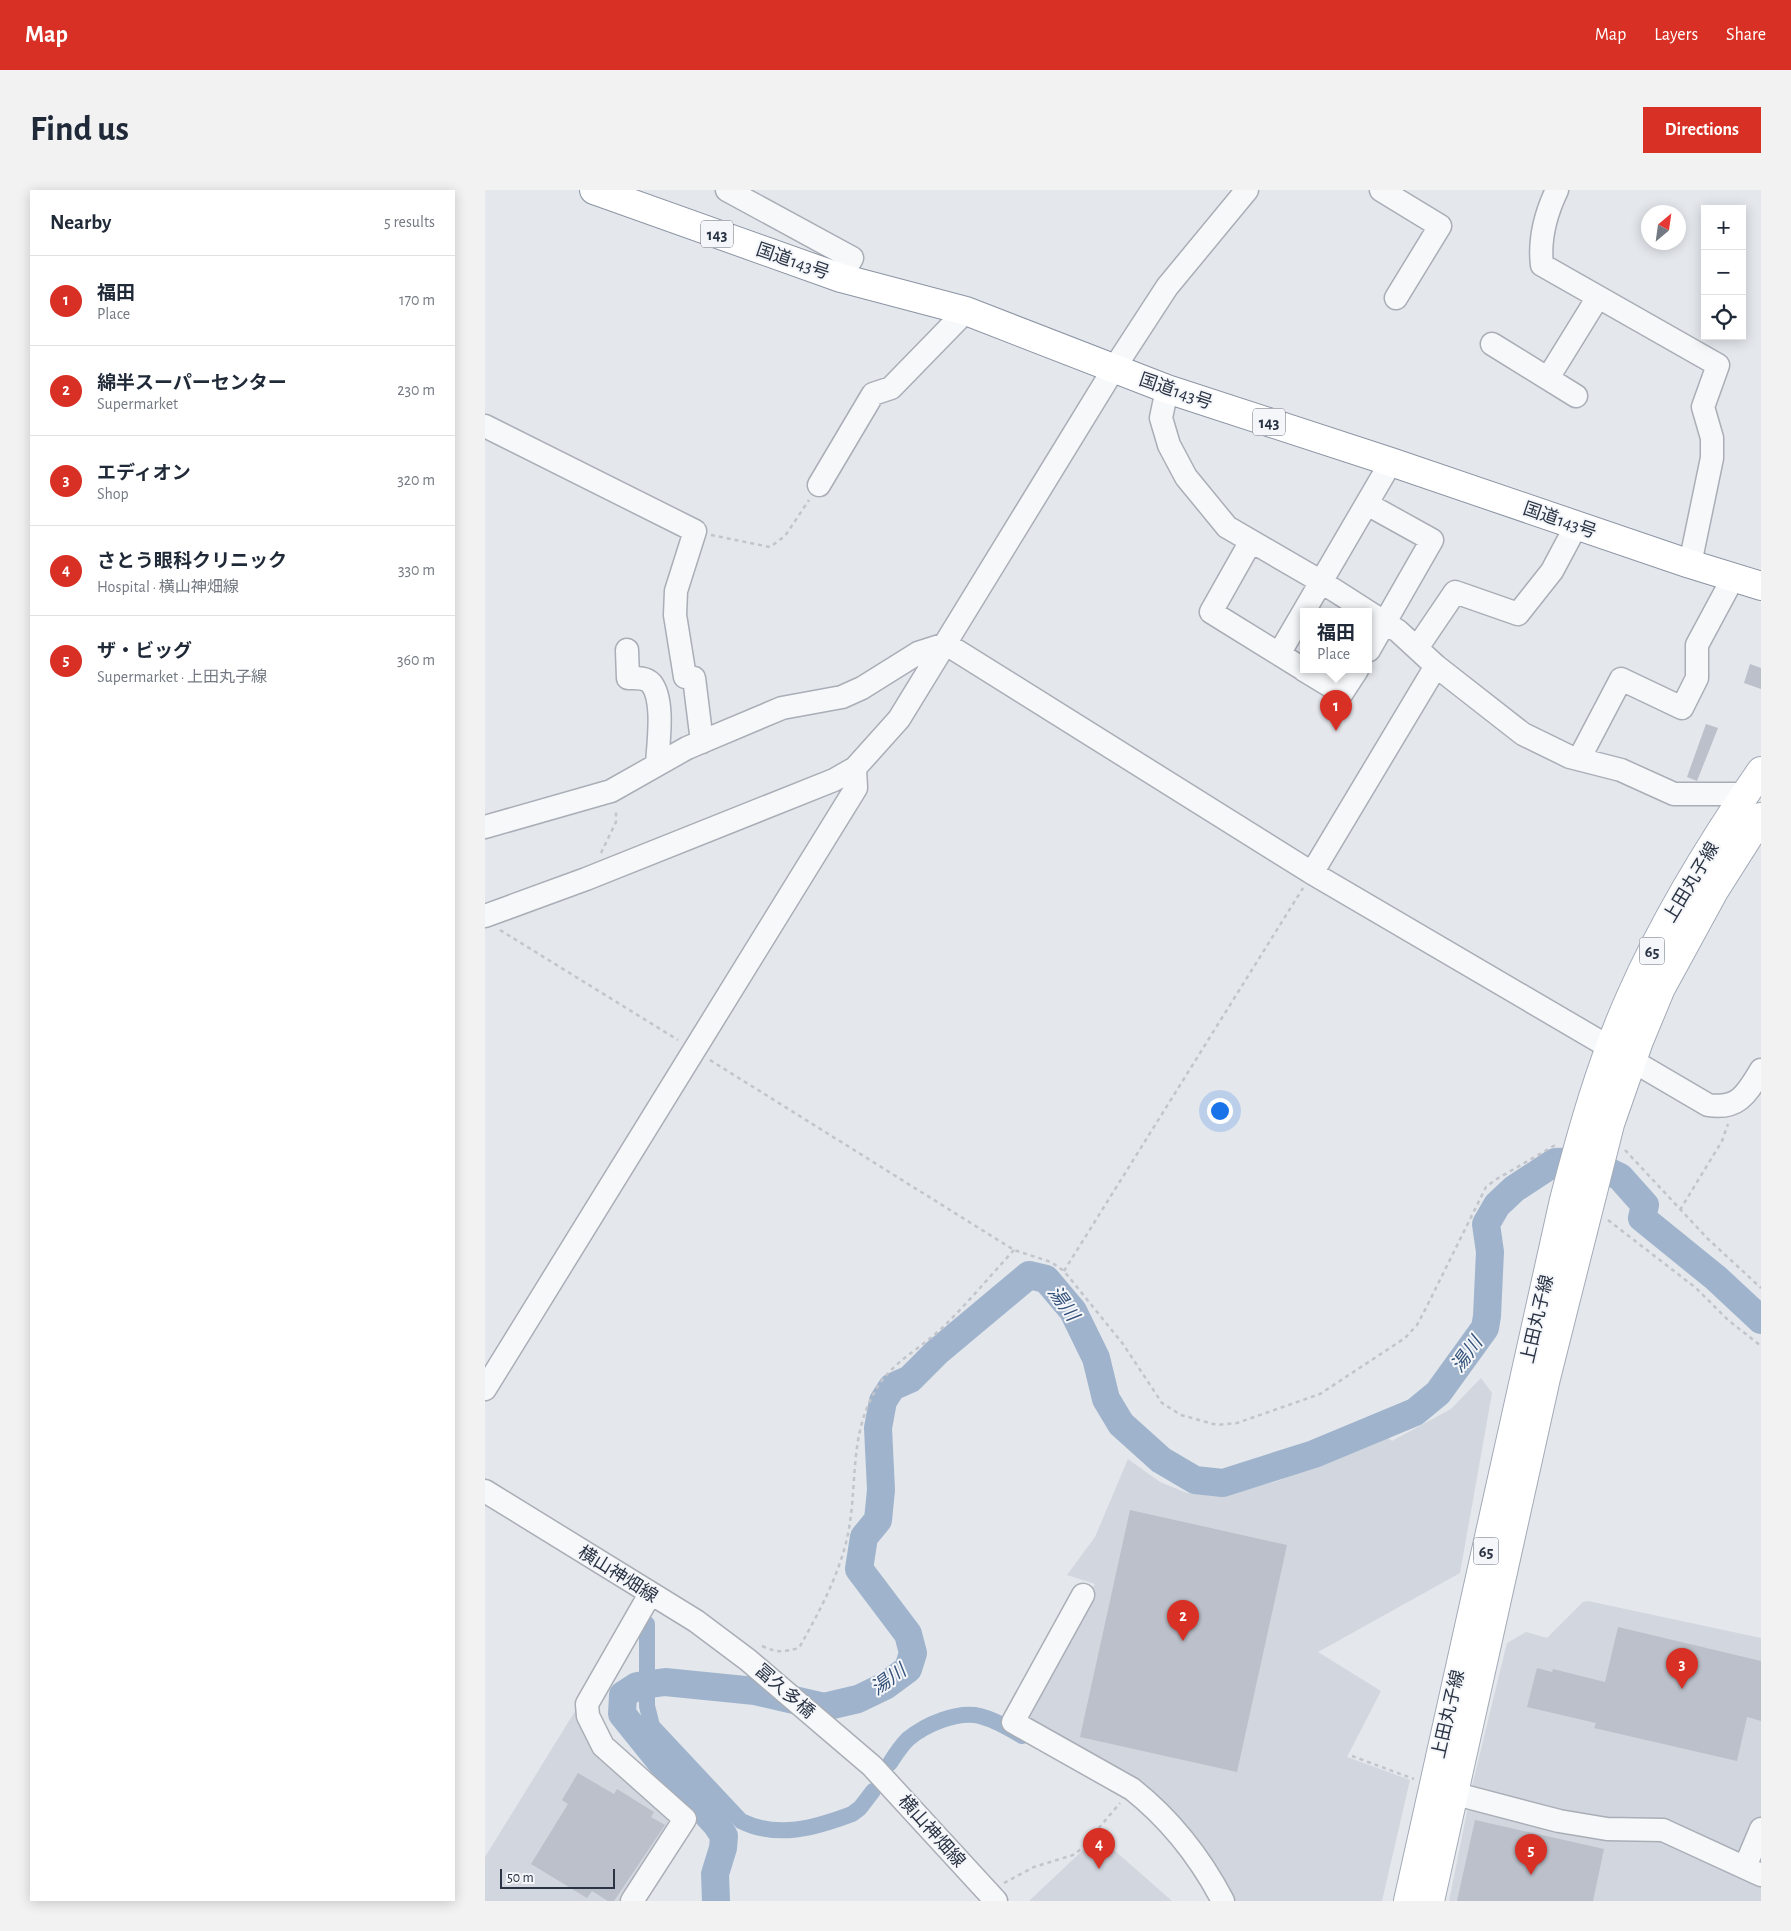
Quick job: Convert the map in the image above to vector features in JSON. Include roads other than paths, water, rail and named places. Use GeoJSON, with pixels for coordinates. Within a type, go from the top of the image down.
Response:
{"type":"FeatureCollection","features":[{"type":"Feature","properties":{"kind":"main road","name":"国道143号"},"geometry":{"type":"LineString","coordinates":[[594,190],[841,278],[966,311],[1113,370],[1167,389],[1761,586]]}},
{"type":"Feature","properties":{"kind":"main road","name":"上田丸子線"},"geometry":{"type":"LineString","coordinates":[[1408,1901],[1443,1790],[1580,1206],[1591,1145],[1621,1054],[1629,999],[1667,921],[1761,771]]}},
{"type":"Feature","properties":{"kind":"main road","name":"上田丸子線"},"geometry":{"type":"LineString","coordinates":[[1621,1054],[1648,1018],[1678,955],[1714,891],[1761,817]]}},
{"type":"Feature","properties":{"kind":"main road","name":"上田丸子線"},"geometry":{"type":"LineString","coordinates":[[1430,1901],[1443,1790]]}},
{"type":"Feature","properties":{"kind":"street"},"geometry":{"type":"LineString","coordinates":[[489,921],[586,879],[834,780],[855,768],[899,719],[1113,370],[1167,287],[1247,190]]}},
{"type":"Feature","properties":{"kind":"street"},"geometry":{"type":"LineString","coordinates":[[1381,190],[1440,226],[1396,298]]}},
{"type":"Feature","properties":{"kind":"street"},"geometry":{"type":"LineString","coordinates":[[1557,190],[1550,204],[1540,249],[1542,265],[1718,365],[1703,407],[1712,438],[1712,458],[1690,564]]}},
{"type":"Feature","properties":{"kind":"street"},"geometry":{"type":"LineString","coordinates":[[738,192],[852,258],[841,278]]}},
{"type":"Feature","properties":{"kind":"street"},"geometry":{"type":"LineString","coordinates":[[1548,378],[1598,297]]}},
{"type":"Feature","properties":{"kind":"street"},"geometry":{"type":"LineString","coordinates":[[819,485],[873,394],[891,388],[966,311]]}},
{"type":"Feature","properties":{"kind":"street"},"geometry":{"type":"LineString","coordinates":[[1492,344],[1576,396]]}},
{"type":"Feature","properties":{"kind":"street"},"geometry":{"type":"LineString","coordinates":[[1167,389],[1161,418],[1169,445],[1186,478],[1227,527],[1320,581],[1362,608]]}},
{"type":"Feature","properties":{"kind":"street"},"geometry":{"type":"LineString","coordinates":[[485,426],[695,531],[676,591],[675,615],[685,677],[694,678],[702,742]]}},
{"type":"Feature","properties":{"kind":"street"},"geometry":{"type":"LineString","coordinates":[[1305,608],[1391,462]]}},
{"type":"Feature","properties":{"kind":"street"},"geometry":{"type":"LineString","coordinates":[[1367,504],[1433,540],[1372,645]]}},
{"type":"Feature","properties":{"kind":"street"},"geometry":{"type":"LineString","coordinates":[[1417,648],[1455,592],[1518,614],[1551,570],[1576,526]]}},
{"type":"Feature","properties":{"kind":"street"},"geometry":{"type":"LineString","coordinates":[[1251,541],[1211,612],[1300,667]]}},
{"type":"Feature","properties":{"kind":"street"},"geometry":{"type":"LineString","coordinates":[[1579,760],[1621,679],[1682,708],[1697,678],[1697,646],[1733,578]]}},
{"type":"Feature","properties":{"kind":"street"},"geometry":{"type":"LineString","coordinates":[[1372,615],[1417,648],[1436,666],[1523,734],[1579,760],[1621,770],[1674,794],[1745,794]]}},
{"type":"Feature","properties":{"kind":"street"},"geometry":{"type":"LineString","coordinates":[[1279,654],[1300,617]]}},
{"type":"Feature","properties":{"kind":"street"},"geometry":{"type":"LineString","coordinates":[[485,827],[611,791],[702,742],[782,708],[842,697],[862,688],[919,653],[946,644]]}},
{"type":"Feature","properties":{"kind":"street"},"geometry":{"type":"LineString","coordinates":[[946,644],[1313,872],[1708,1106],[1721,1108],[1731,1105],[1746,1095],[1761,1070]]}},
{"type":"Feature","properties":{"kind":"street"},"geometry":{"type":"LineString","coordinates":[[627,650],[628,678],[641,678],[650,682],[655,691],[660,711],[657,765]]}},
{"type":"Feature","properties":{"kind":"street"},"geometry":{"type":"LineString","coordinates":[[1313,872],[1436,666]]}},
{"type":"Feature","properties":{"kind":"street"},"geometry":{"type":"LineString","coordinates":[[1309,673],[1342,693],[1355,673]]}},
{"type":"Feature","properties":{"kind":"street"},"geometry":{"type":"LineString","coordinates":[[485,1389],[856,788],[855,768]]}},
{"type":"Feature","properties":{"kind":"street","name":"横山神畑線"},"geometry":{"type":"LineString","coordinates":[[485,1491],[696,1621],[743,1656]]}},
{"type":"Feature","properties":{"kind":"street"},"geometry":{"type":"LineString","coordinates":[[632,1901],[685,1819],[603,1746],[588,1716],[587,1704],[650,1594]]}},
{"type":"Feature","properties":{"kind":"street"},"geometry":{"type":"LineString","coordinates":[[1083,1596],[1013,1722],[1132,1790],[1150,1803],[1197,1856],[1223,1901]]}},
{"type":"Feature","properties":{"kind":"street","name":"冨久多橋"},"geometry":{"type":"LineString","coordinates":[[743,1656],[821,1723]]}},
{"type":"Feature","properties":{"kind":"street","name":"横山神畑線"},"geometry":{"type":"LineString","coordinates":[[821,1723],[872,1766],[992,1896]]}},
{"type":"Feature","properties":{"kind":"street"},"geometry":{"type":"LineString","coordinates":[[1443,1790],[1559,1821],[1607,1829],[1663,1830],[1753,1871],[1761,1829]]}},
{"type":"Feature","properties":{"kind":"waterway","name":"湯川"},"geometry":{"type":"LineString","coordinates":[[716,1901],[715,1874],[723,1848],[724,1836],[716,1824],[672,1776],[622,1714],[623,1695],[637,1686],[665,1682],[755,1691],[824,1707],[858,1699],[885,1686],[908,1669],[913,1653],[908,1634],[859,1569],[864,1537],[878,1520],[881,1490],[878,1428],[883,1401],[892,1387],[910,1379],[937,1352],[1029,1275],[1046,1279],[1073,1311],[1096,1358],[1106,1399],[1121,1424],[1161,1460],[1195,1480],[1223,1483],[1314,1454],[1415,1412],[1438,1393],[1485,1328],[1490,1252],[1486,1224],[1497,1205],[1514,1189],[1555,1162],[1587,1161],[1620,1177],[1645,1205],[1642,1218],[1716,1278],[1761,1320]]}},
{"type":"Feature","properties":{"kind":"waterway"},"geometry":{"type":"LineString","coordinates":[[647,1624],[647,1706],[652,1726],[741,1821],[768,1829],[782,1830],[796,1830],[824,1824],[852,1814],[860,1808],[873,1791]]}},
{"type":"Feature","properties":{"kind":"waterway"},"geometry":{"type":"LineString","coordinates":[[890,1763],[908,1739],[924,1728],[952,1717],[962,1715],[980,1716],[1007,1727],[1022,1736]]}},
{"type":"Feature","properties":{"kind":"place","name":"福田"},"geometry":{"type":"Point","coordinates":[1336,731]}},
{"type":"Feature","properties":{"kind":"place","name":"綿半スーパーセンター"},"geometry":{"type":"Point","coordinates":[1183,1641]}},
{"type":"Feature","properties":{"kind":"place","name":"エディオン"},"geometry":{"type":"Point","coordinates":[1682,1689]}},
{"type":"Feature","properties":{"kind":"place","name":"さとう眼科クリニック"},"geometry":{"type":"Point","coordinates":[1099,1869]}},
{"type":"Feature","properties":{"kind":"place","name":"ザ・ビッグ"},"geometry":{"type":"Point","coordinates":[1531,1875]}}]}
